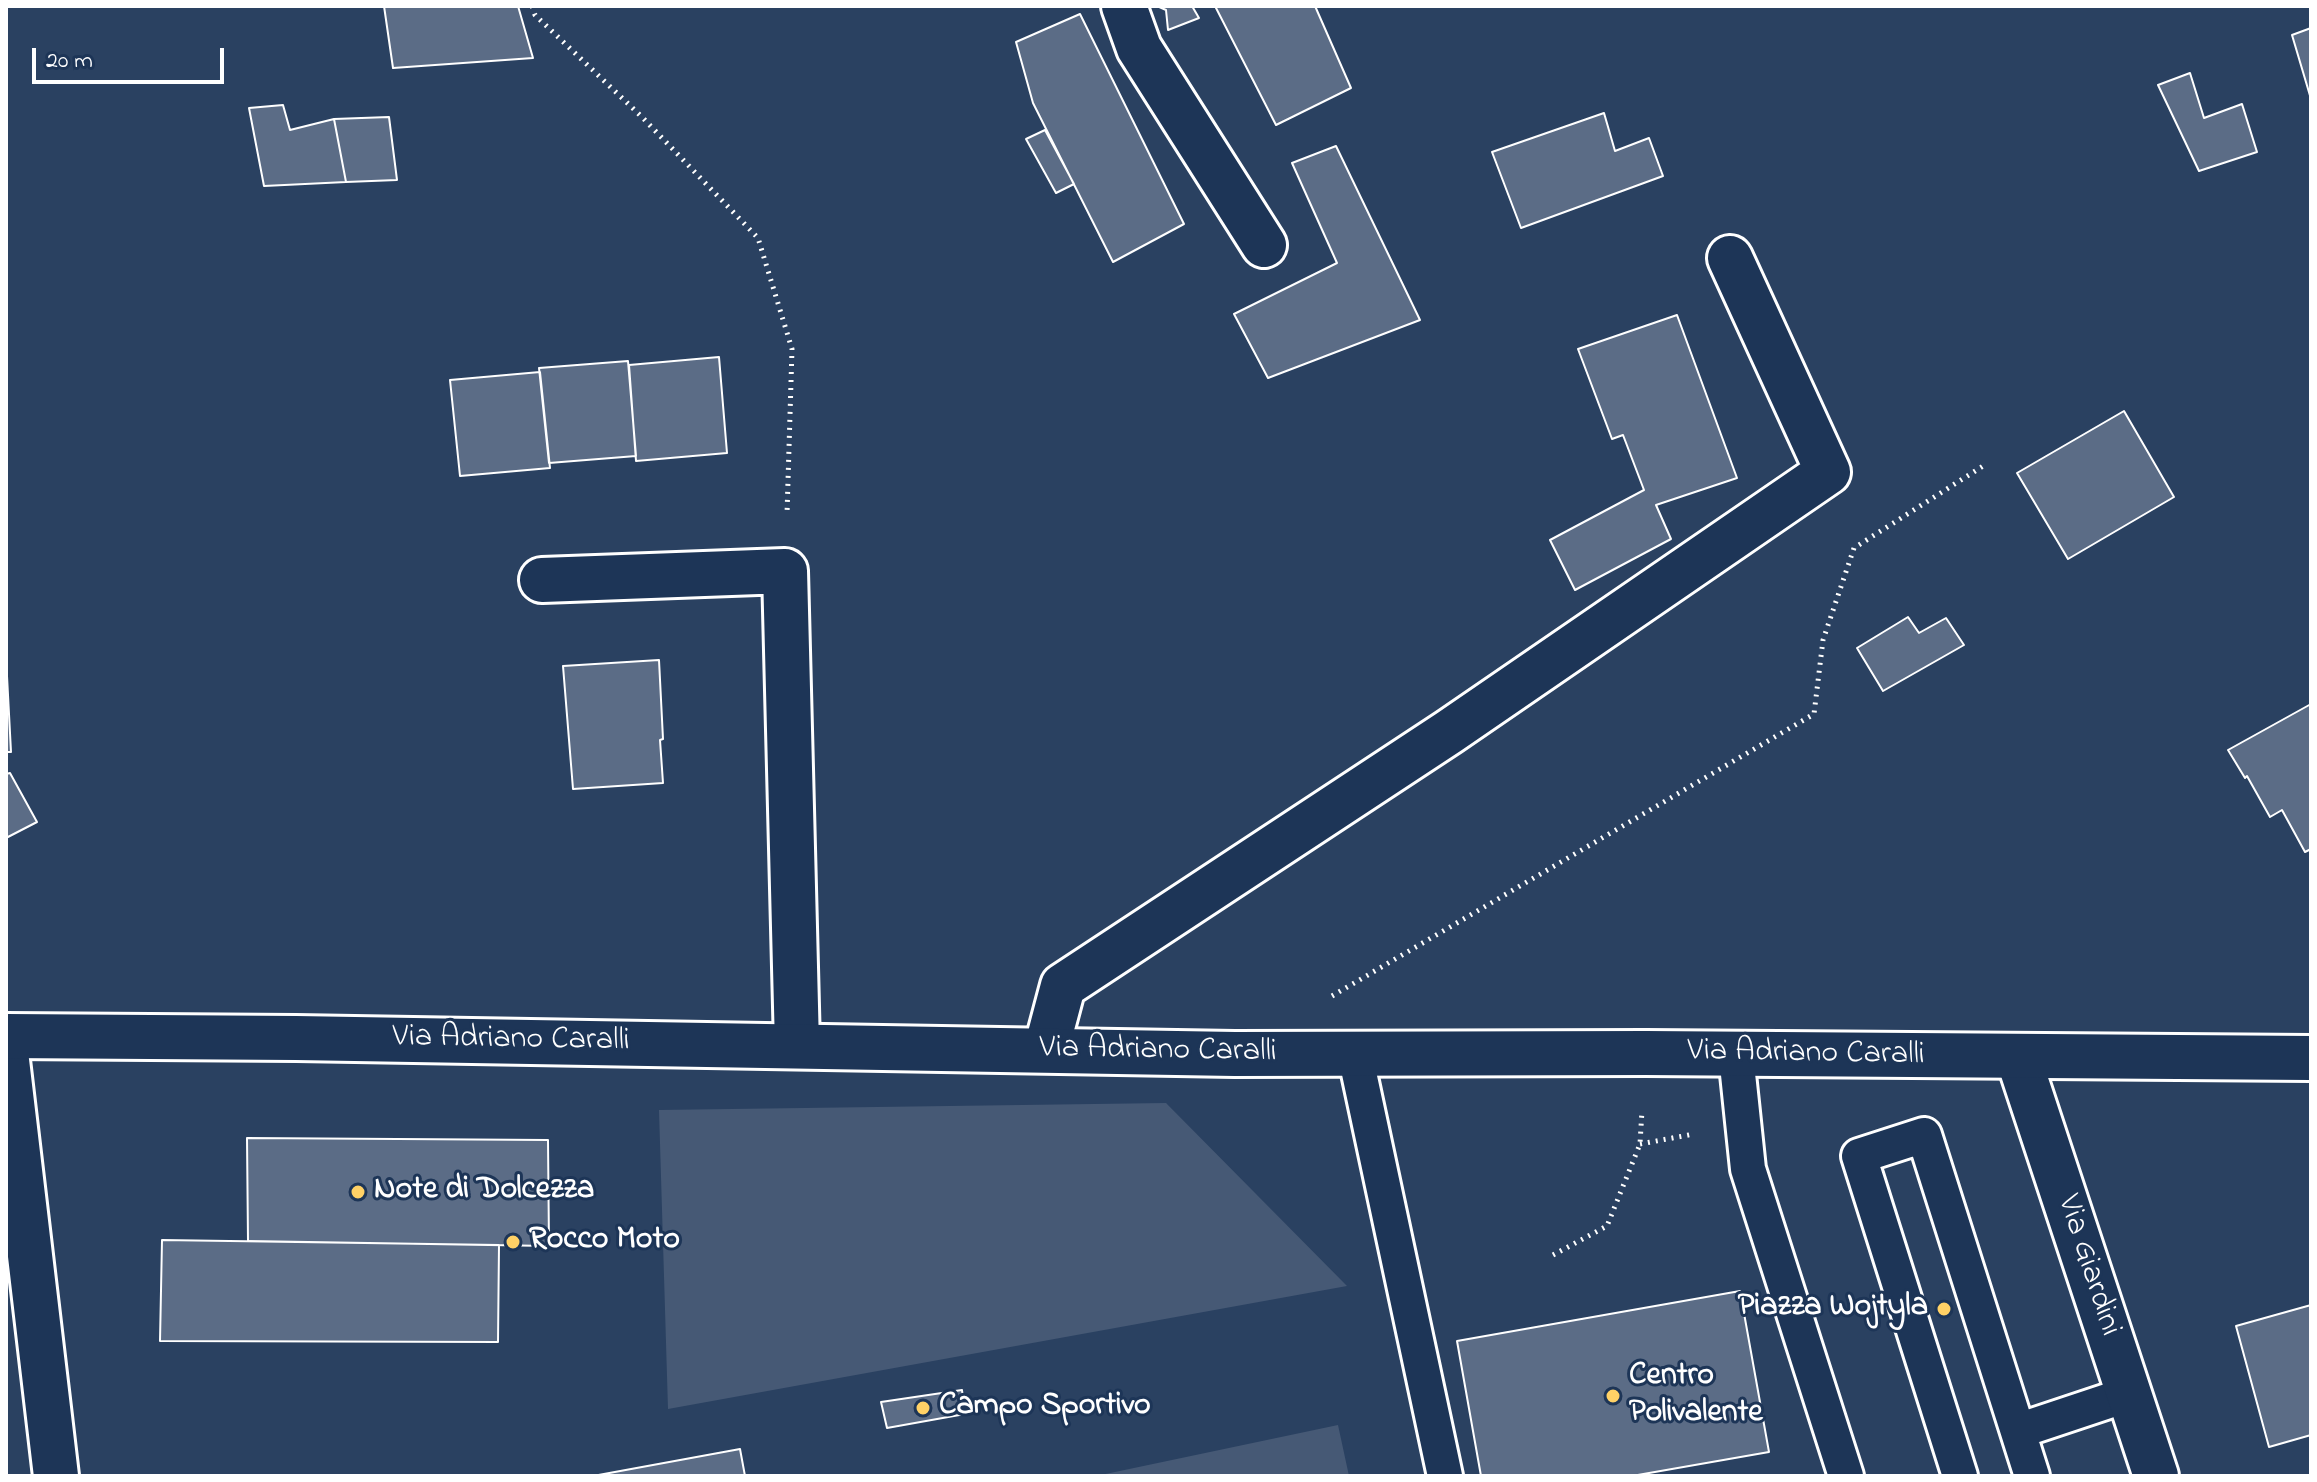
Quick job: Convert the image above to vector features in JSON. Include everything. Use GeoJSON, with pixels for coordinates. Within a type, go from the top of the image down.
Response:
{"type":"FeatureCollection","features":[{"type":"Feature","properties":{"kind":"street"},"geometry":{"type":"LineString","coordinates":[[1124,6],[1139,48],[1264,245]]}},
{"type":"Feature","properties":{"kind":"street"},"geometry":{"type":"LineString","coordinates":[[1046,1050],[1063,986],[1449,732],[1828,472],[1730,258]]}},
{"type":"Feature","properties":{"kind":"street"},"geometry":{"type":"LineString","coordinates":[[542,580],[785,571],[797,1046]]}},
{"type":"Feature","properties":{"kind":"street","name":"Via Adriano Caralli"},"geometry":{"type":"LineString","coordinates":[[6,1036],[1235,1054],[1646,1053],[2311,1058]]}},
{"type":"Feature","properties":{"kind":"street"},"geometry":{"type":"LineString","coordinates":[[6,1052],[56,1476]]}},
{"type":"Feature","properties":{"kind":"street","name":"Via Giardini"},"geometry":{"type":"LineString","coordinates":[[2018,1057],[2156,1476]]}},
{"type":"Feature","properties":{"kind":"lane"},"geometry":{"type":"LineString","coordinates":[[1355,1054],[1445,1476]]}},
{"type":"Feature","properties":{"kind":"lane"},"geometry":{"type":"LineString","coordinates":[[1736,1055],[1748,1169],[1846,1476]]}},
{"type":"Feature","properties":{"kind":"lane"},"geometry":{"type":"LineString","coordinates":[[1960,1476],[1859,1156],[1924,1135],[2032,1476]]}},
{"type":"Feature","properties":{"kind":"lane"},"geometry":{"type":"LineString","coordinates":[[2018,1431],[2129,1394]]}},
{"type":"Feature","properties":{"kind":"path"},"geometry":{"type":"LineString","coordinates":[[532,6],[535,15],[642,117],[758,238],[792,349],[785,571]]}},
{"type":"Feature","properties":{"kind":"path"},"geometry":{"type":"LineString","coordinates":[[1323,1001],[1814,714],[1823,640],[1854,548],[1983,466]]}},
{"type":"Feature","properties":{"kind":"path"},"geometry":{"type":"LineString","coordinates":[[1553,1255],[1607,1226],[1640,1144],[1646,1053]]}},
{"type":"Feature","properties":{"kind":"shaded area"},"geometry":{"type":"Polygon","coordinates":[[[1166,1103],[1347,1286],[668,1409],[659,1110],[1166,1103]]]}},
{"type":"Feature","properties":{"kind":"shaded area"},"geometry":{"type":"Polygon","coordinates":[[[1338,1425],[1349,1476],[1096,1476],[1338,1425]]]}},
{"type":"Feature","properties":{"kind":"building"},"geometry":{"type":"Polygon","coordinates":[[[384,6],[518,6],[533,58],[393,68],[384,6]]]}},
{"type":"Feature","properties":{"kind":"building"},"geometry":{"type":"Polygon","coordinates":[[[1157,6],[1192,6],[1199,18],[1168,30],[1166,10],[1157,6]]]}},
{"type":"Feature","properties":{"kind":"building"},"geometry":{"type":"Polygon","coordinates":[[[1215,6],[1315,6],[1351,88],[1276,125],[1215,6]]]}},
{"type":"Feature","properties":{"kind":"building"},"geometry":{"type":"Polygon","coordinates":[[[1080,14],[1184,224],[1113,262],[1033,103],[1016,42],[1080,14]]]}},
{"type":"Feature","properties":{"kind":"building"},"geometry":{"type":"Polygon","coordinates":[[[2311,28],[2311,99],[2292,35],[2311,28]]]}},
{"type":"Feature","properties":{"kind":"building"},"geometry":{"type":"Polygon","coordinates":[[[2190,73],[2204,118],[2242,104],[2257,152],[2199,171],[2158,85],[2190,73]]]}},
{"type":"Feature","properties":{"kind":"building"},"geometry":{"type":"Polygon","coordinates":[[[283,105],[290,130],[334,119],[346,182],[264,186],[249,108],[283,105]]]}},
{"type":"Feature","properties":{"kind":"building"},"geometry":{"type":"Polygon","coordinates":[[[1604,113],[1615,151],[1649,138],[1663,176],[1521,228],[1492,152],[1604,113]]]}},
{"type":"Feature","properties":{"kind":"building"},"geometry":{"type":"Polygon","coordinates":[[[389,117],[397,180],[346,182],[334,119],[389,117]]]}},
{"type":"Feature","properties":{"kind":"building"},"geometry":{"type":"Polygon","coordinates":[[[1045,130],[1074,184],[1056,193],[1026,139],[1045,130]]]}},
{"type":"Feature","properties":{"kind":"building"},"geometry":{"type":"Polygon","coordinates":[[[1336,146],[1420,320],[1268,378],[1234,314],[1337,263],[1292,163],[1336,146]]]}},
{"type":"Feature","properties":{"kind":"building"},"geometry":{"type":"Polygon","coordinates":[[[1677,315],[1737,478],[1656,505],[1671,539],[1575,590],[1550,540],[1644,490],[1623,435],[1612,439],[1578,349],[1677,315]]]}},
{"type":"Feature","properties":{"kind":"building"},"geometry":{"type":"Polygon","coordinates":[[[719,357],[727,453],[636,461],[629,365],[719,357]]]}},
{"type":"Feature","properties":{"kind":"building"},"geometry":{"type":"Polygon","coordinates":[[[628,361],[636,456],[549,463],[539,368],[628,361]]]}},
{"type":"Feature","properties":{"kind":"building"},"geometry":{"type":"Polygon","coordinates":[[[540,372],[550,468],[460,476],[450,380],[540,372]]]}},
{"type":"Feature","properties":{"kind":"building"},"geometry":{"type":"Polygon","coordinates":[[[2124,411],[2174,497],[2068,559],[2017,473],[2124,411]]]}},
{"type":"Feature","properties":{"kind":"building"},"geometry":{"type":"Polygon","coordinates":[[[1908,617],[1919,633],[1946,618],[1964,645],[1883,691],[1857,648],[1908,617]]]}},
{"type":"Feature","properties":{"kind":"building"},"geometry":{"type":"Polygon","coordinates":[[[659,660],[663,783],[573,789],[563,666],[659,660]]]}},
{"type":"Feature","properties":{"kind":"building"},"geometry":{"type":"Polygon","coordinates":[[[7,676],[11,752],[6,752],[7,676]]]}},
{"type":"Feature","properties":{"kind":"building"},"geometry":{"type":"Polygon","coordinates":[[[2311,704],[2311,849],[2305,852],[2282,810],[2270,817],[2228,750],[2311,704]]]}},
{"type":"Feature","properties":{"kind":"building"},"geometry":{"type":"Polygon","coordinates":[[[10,773],[37,822],[6,838],[6,774],[10,773]]]}},
{"type":"Feature","properties":{"kind":"building"},"geometry":{"type":"Polygon","coordinates":[[[247,1138],[548,1140],[549,1246],[248,1241],[247,1138]]]}},
{"type":"Feature","properties":{"kind":"building"},"geometry":{"type":"Polygon","coordinates":[[[162,1240],[499,1245],[498,1342],[160,1341],[162,1240]]]}},
{"type":"Feature","properties":{"kind":"building","name":"Centro Polivalente"},"geometry":{"type":"Polygon","coordinates":[[[1740,1291],[1769,1452],[1632,1476],[1481,1476],[1457,1341],[1740,1291]]]}},
{"type":"Feature","properties":{"kind":"building"},"geometry":{"type":"Polygon","coordinates":[[[2311,1305],[2311,1435],[2269,1447],[2236,1326],[2311,1305]]]}},
{"type":"Feature","properties":{"kind":"building","name":"Campo Sportivo"},"geometry":{"type":"Polygon","coordinates":[[[962,1390],[965,1414],[887,1428],[881,1402],[962,1390]]]}},
{"type":"Feature","properties":{"kind":"building"},"geometry":{"type":"Polygon","coordinates":[[[740,1449],[745,1476],[593,1476],[740,1449]]]}},
{"type":"Feature","properties":{"kind":"place","name":"Note di Dolcezza"},"geometry":{"type":"Point","coordinates":[358,1192]}},
{"type":"Feature","properties":{"kind":"place","name":"Rocco Moto"},"geometry":{"type":"Point","coordinates":[513,1242]}},
{"type":"Feature","properties":{"kind":"place","name":"Piazza Wojtyla"},"geometry":{"type":"Point","coordinates":[1944,1309]}},
{"type":"Feature","properties":{"kind":"place","name":"Centro Polivalente"},"geometry":{"type":"Point","coordinates":[1613,1396]}},
{"type":"Feature","properties":{"kind":"place","name":"Campo Sportivo"},"geometry":{"type":"Point","coordinates":[923,1408]}}]}
